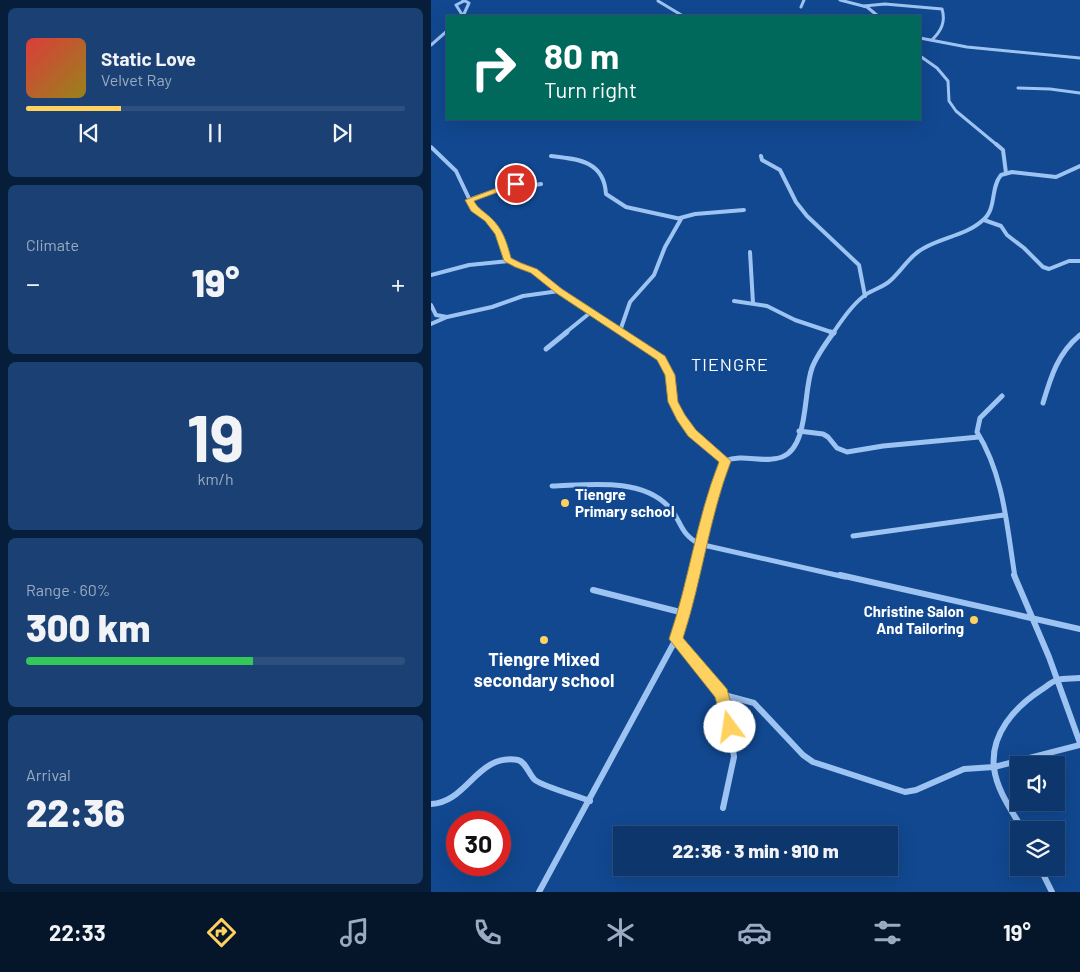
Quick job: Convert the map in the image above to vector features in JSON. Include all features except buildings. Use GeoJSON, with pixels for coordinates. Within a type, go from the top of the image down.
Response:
{"type":"FeatureCollection","features":[{"type":"Feature","properties":{"kind":"street"},"geometry":{"type":"LineString","coordinates":[[801,7],[805,0]]}},
{"type":"Feature","properties":{"kind":"street"},"geometry":{"type":"LineString","coordinates":[[840,0],[864,6],[877,15]]}},
{"type":"Feature","properties":{"kind":"street"},"geometry":{"type":"LineString","coordinates":[[462,15],[456,4],[464,1],[468,2],[469,5],[464,15]]}},
{"type":"Feature","properties":{"kind":"street"},"geometry":{"type":"LineString","coordinates":[[658,1],[681,15]]}},
{"type":"Feature","properties":{"kind":"street"},"geometry":{"type":"LineString","coordinates":[[864,6],[885,4],[942,10],[944,14],[942,29],[932,40]]}},
{"type":"Feature","properties":{"kind":"street"},"geometry":{"type":"LineString","coordinates":[[431,45],[446,32]]}},
{"type":"Feature","properties":{"kind":"street"},"geometry":{"type":"LineString","coordinates":[[921,38],[967,48],[1080,58]]}},
{"type":"Feature","properties":{"kind":"street"},"geometry":{"type":"LineString","coordinates":[[921,57],[937,68],[948,81],[950,88],[949,101],[956,111],[1003,150],[1006,173]]}},
{"type":"Feature","properties":{"kind":"street"},"geometry":{"type":"LineString","coordinates":[[1017,88],[1050,89],[1080,94]]}},
{"type":"Feature","properties":{"kind":"street"},"geometry":{"type":"LineString","coordinates":[[431,147],[456,171],[474,209],[488,219],[500,234],[509,261]]}},
{"type":"Feature","properties":{"kind":"street"},"geometry":{"type":"LineString","coordinates":[[551,156],[587,162],[605,179],[607,186],[606,194],[623,205],[680,218],[695,213],[720,214],[744,210]]}},
{"type":"Feature","properties":{"kind":"street"},"geometry":{"type":"LineString","coordinates":[[761,156],[762,160],[780,170],[796,202],[807,216],[859,265],[862,271],[865,296]]}},
{"type":"Feature","properties":{"kind":"street"},"geometry":{"type":"LineString","coordinates":[[539,892],[590,801],[676,639],[685,613],[699,544],[712,495],[725,461],[732,458],[782,458],[793,449],[799,431],[812,366],[853,306],[892,279],[911,256],[921,249],[984,220],[990,212],[995,181],[1006,173],[1056,177],[1080,166]]}},
{"type":"Feature","properties":{"kind":"street"},"geometry":{"type":"LineString","coordinates":[[469,200],[514,184],[523,187],[541,184]]}},
{"type":"Feature","properties":{"kind":"street"},"geometry":{"type":"LineString","coordinates":[[620,331],[630,302],[654,275],[665,247],[681,222],[680,218]]}},
{"type":"Feature","properties":{"kind":"street"},"geometry":{"type":"LineString","coordinates":[[984,220],[1001,226],[1007,235],[1024,248],[1043,268],[1049,269],[1069,261],[1080,261]]}},
{"type":"Feature","properties":{"kind":"street"},"geometry":{"type":"LineString","coordinates":[[750,252],[753,303]]}},
{"type":"Feature","properties":{"kind":"street"},"geometry":{"type":"LineString","coordinates":[[431,275],[469,265],[509,261],[534,271],[559,291],[661,358],[670,375],[673,402],[681,417],[692,433],[725,461]]}},
{"type":"Feature","properties":{"kind":"street"},"geometry":{"type":"LineString","coordinates":[[431,324],[447,317],[492,307],[530,294],[559,291]]}},
{"type":"Feature","properties":{"kind":"street"},"geometry":{"type":"LineString","coordinates":[[734,301],[767,306],[795,320],[835,333]]}},
{"type":"Feature","properties":{"kind":"street"},"geometry":{"type":"LineString","coordinates":[[431,305],[436,315],[447,317]]}},
{"type":"Feature","properties":{"kind":"street"},"geometry":{"type":"LineString","coordinates":[[546,349],[591,312]]}},
{"type":"Feature","properties":{"kind":"street"},"geometry":{"type":"LineString","coordinates":[[1043,404],[1055,364],[1065,347],[1080,335]]}},
{"type":"Feature","properties":{"kind":"street"},"geometry":{"type":"LineString","coordinates":[[721,694],[753,703],[764,712],[803,755],[813,762],[905,792],[916,790],[964,769],[993,767],[1080,744],[1057,680],[1015,579],[997,478],[985,445],[977,432],[980,418],[1002,396]]}},
{"type":"Feature","properties":{"kind":"street"},"geometry":{"type":"LineString","coordinates":[[799,431],[825,434],[836,448],[856,452],[885,446],[935,443],[979,437]]}},
{"type":"Feature","properties":{"kind":"street"},"geometry":{"type":"LineString","coordinates":[[552,486],[614,486],[633,488],[650,494],[668,506],[683,533],[689,539],[699,544],[1080,629]]}},
{"type":"Feature","properties":{"kind":"street"},"geometry":{"type":"LineString","coordinates":[[853,536],[1004,515]]}},
{"type":"Feature","properties":{"kind":"street"},"geometry":{"type":"LineString","coordinates":[[593,590],[685,613]]}},
{"type":"Feature","properties":{"kind":"street"},"geometry":{"type":"LineString","coordinates":[[676,639],[721,694],[730,727],[734,757],[723,808]]}},
{"type":"Feature","properties":{"kind":"street"},"geometry":{"type":"LineString","coordinates":[[1018,821],[997,783],[993,767],[994,750],[1000,732],[1012,715],[1029,698],[1057,680],[1080,678]]}},
{"type":"Feature","properties":{"kind":"street"},"geometry":{"type":"LineString","coordinates":[[431,804],[447,801],[488,765],[518,760],[535,780],[590,801]]}},
{"type":"Feature","properties":{"kind":"street"},"geometry":{"type":"LineString","coordinates":[[1045,876],[1052,892]]}},
{"type":"Feature","properties":{"kind":"place","name":"Tiengre Primary school"},"geometry":{"type":"Point","coordinates":[565,503]}},
{"type":"Feature","properties":{"kind":"place","name":"Christine Salon And Tailoring"},"geometry":{"type":"Point","coordinates":[974,620]}},
{"type":"Feature","properties":{"kind":"place","name":"Tiengre Mixed secondary school"},"geometry":{"type":"Point","coordinates":[544,640]}},
{"type":"Feature","properties":{"kind":"district","name":"TIENGRE"},"geometry":{"type":"Point","coordinates":[730,364]}},
{"type":"Feature","properties":{"kind":"route"},"geometry":{"type":"LineString","coordinates":[[516,184],[469,200],[474,209],[488,219],[500,234],[507,259],[512,263],[534,271],[559,291],[661,358],[670,375],[673,402],[681,417],[692,433],[725,461],[712,495],[699,544],[685,613],[676,639],[721,694],[730,727]]}}]}
